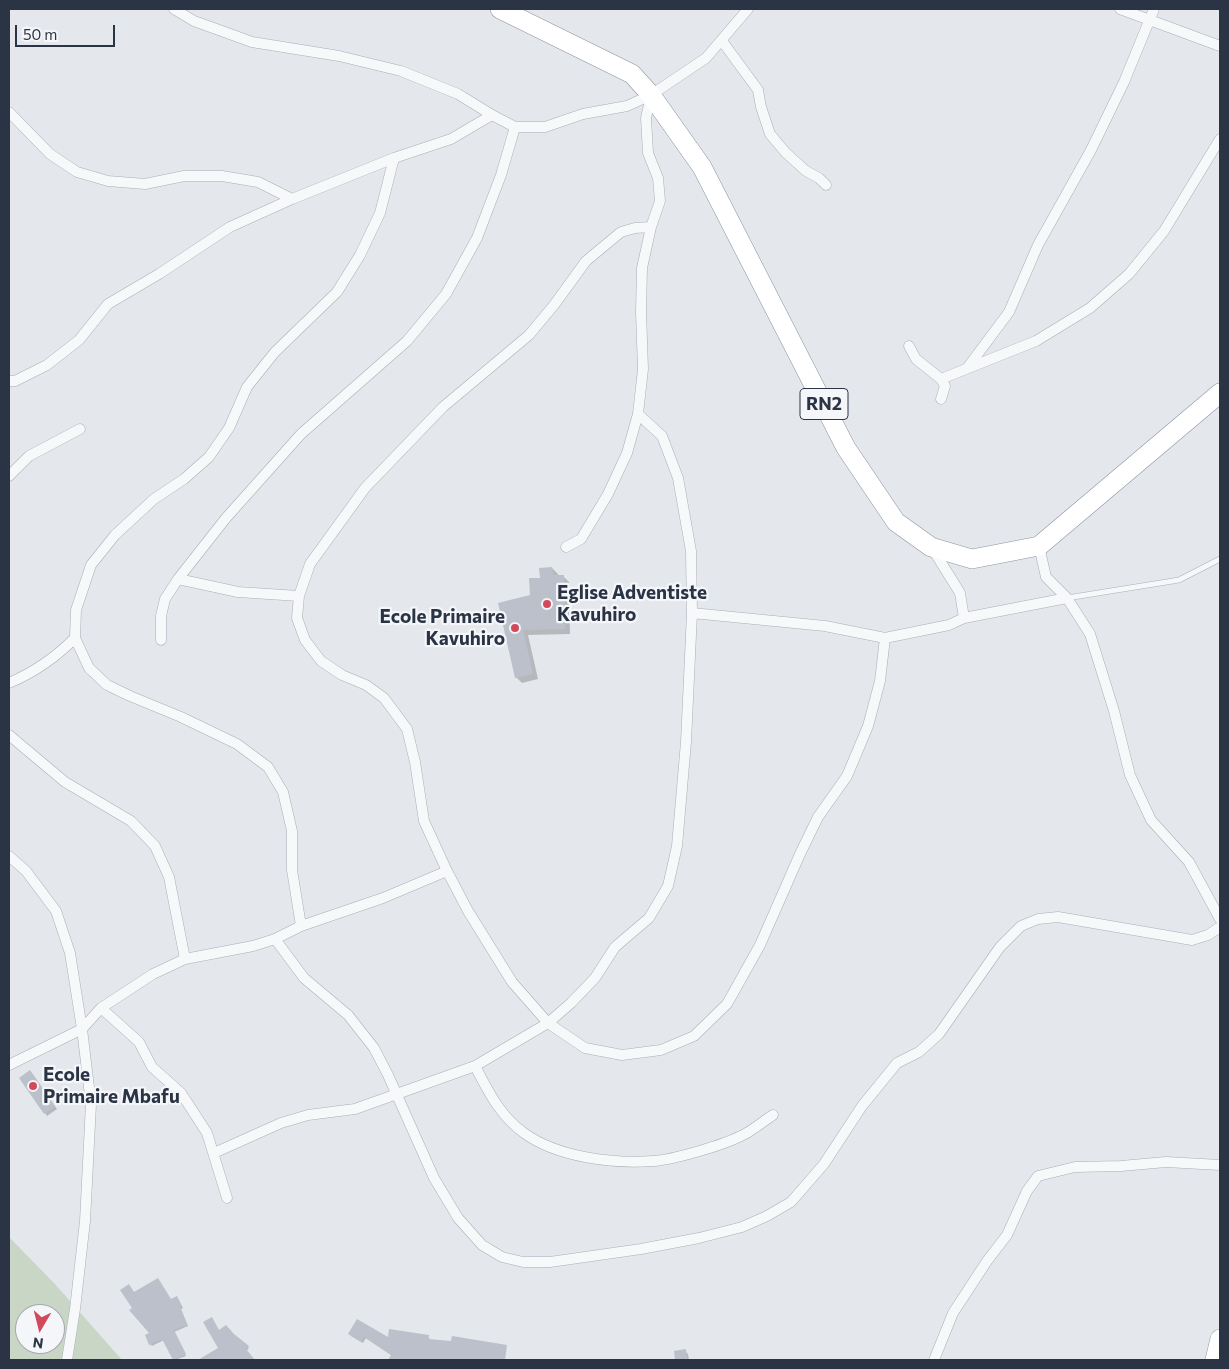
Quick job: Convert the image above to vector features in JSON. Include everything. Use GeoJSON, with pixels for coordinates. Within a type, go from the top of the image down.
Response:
{"type":"FeatureCollection","features":[{"type":"Feature","properties":{"kind":"highway","name":"RN2"},"geometry":{"type":"LineString","coordinates":[[500,9],[632,74],[651,95],[702,167],[846,448],[896,522],[931,547],[972,559],[1039,546],[1220,393]]}},
{"type":"Feature","properties":{"kind":"highway"},"geometry":{"type":"LineString","coordinates":[[1215,1360],[1220,1339]]}},
{"type":"Feature","properties":{"kind":"street"},"geometry":{"type":"LineString","coordinates":[[174,9],[194,21],[252,42],[339,56],[400,71],[458,94],[515,127],[545,128],[583,114],[627,106],[651,95],[699,63],[722,41],[748,9]]}},
{"type":"Feature","properties":{"kind":"street"},"geometry":{"type":"LineString","coordinates":[[1120,9],[1220,46]]}},
{"type":"Feature","properties":{"kind":"street"},"geometry":{"type":"LineString","coordinates":[[968,367],[1009,312],[1038,245],[1091,150],[1154,9]]}},
{"type":"Feature","properties":{"kind":"street"},"geometry":{"type":"LineString","coordinates":[[722,41],[758,90],[761,107],[770,134],[806,171],[819,178],[826,185]]}},
{"type":"Feature","properties":{"kind":"street"},"geometry":{"type":"LineString","coordinates":[[566,546],[581,539],[608,494],[627,454],[638,414],[643,369],[642,268],[651,227],[660,201],[658,178],[648,153],[646,118],[651,95]]}},
{"type":"Feature","properties":{"kind":"street"},"geometry":{"type":"LineString","coordinates":[[9,112],[50,154],[77,172],[108,181],[145,184],[184,176],[222,176],[258,182],[292,199]]}},
{"type":"Feature","properties":{"kind":"street"},"geometry":{"type":"LineString","coordinates":[[9,381],[15,381],[47,365],[79,340],[108,304],[159,274],[230,227],[292,199],[394,158],[451,139],[492,115]]}},
{"type":"Feature","properties":{"kind":"street"},"geometry":{"type":"LineString","coordinates":[[161,640],[161,616],[165,599],[178,579],[226,518],[301,434],[407,341],[446,294],[477,238],[501,175],[515,127]]}},
{"type":"Feature","properties":{"kind":"street"},"geometry":{"type":"LineString","coordinates":[[941,378],[1036,341],[1090,308],[1129,274],[1164,230],[1219,145]]}},
{"type":"Feature","properties":{"kind":"street"},"geometry":{"type":"LineString","coordinates":[[301,926],[292,870],[292,830],[283,792],[268,767],[237,744],[107,685],[89,668],[76,638],[76,610],[91,566],[115,535],[148,505],[210,457],[229,428],[247,387],[275,352],[337,292],[360,255],[380,214],[394,158]]}},
{"type":"Feature","properties":{"kind":"street"},"geometry":{"type":"LineString","coordinates":[[651,227],[635,228],[622,232],[586,261],[529,335],[443,406],[365,488],[310,564],[299,596],[298,618],[300,626],[305,640],[321,661],[342,675],[366,684],[384,698],[407,729],[415,762],[424,821],[447,871],[468,911],[512,982],[548,1023],[585,1048],[622,1055],[661,1050],[694,1036],[727,1004],[760,945],[818,817],[847,776],[868,726],[880,681],[885,638]]}},
{"type":"Feature","properties":{"kind":"street"},"geometry":{"type":"LineString","coordinates":[[909,346],[916,359],[941,378],[945,386],[940,399]]}},
{"type":"Feature","properties":{"kind":"street"},"geometry":{"type":"LineString","coordinates":[[214,1153],[281,1123],[308,1115],[354,1109],[475,1066],[548,1023],[571,1003],[595,978],[615,946],[649,918],[668,886],[677,846],[686,742],[692,613],[691,551],[678,478],[662,436],[638,414]]}},
{"type":"Feature","properties":{"kind":"street"},"geometry":{"type":"LineString","coordinates":[[9,476],[29,456],[80,429]]}},
{"type":"Feature","properties":{"kind":"street"},"geometry":{"type":"LineString","coordinates":[[1039,546],[1046,577],[1067,598],[1090,634],[1114,711],[1130,775],[1151,820],[1189,862],[1220,919]]}},
{"type":"Feature","properties":{"kind":"street"},"geometry":{"type":"LineString","coordinates":[[931,547],[960,593],[964,618]]}},
{"type":"Feature","properties":{"kind":"street"},"geometry":{"type":"LineString","coordinates":[[178,579],[238,592],[299,596]]}},
{"type":"Feature","properties":{"kind":"street"},"geometry":{"type":"LineString","coordinates":[[692,613],[825,626],[885,638],[949,625],[964,618],[1067,598]]}},
{"type":"Feature","properties":{"kind":"street"},"geometry":{"type":"LineString","coordinates":[[9,683],[30,674],[51,660],[76,638]]}},
{"type":"Feature","properties":{"kind":"street"},"geometry":{"type":"LineString","coordinates":[[9,735],[65,782],[131,821],[155,846],[169,877],[185,959]]}},
{"type":"Feature","properties":{"kind":"street"},"geometry":{"type":"LineString","coordinates":[[9,856],[26,871],[56,911],[70,953],[91,1104],[85,1222],[67,1360]]}},
{"type":"Feature","properties":{"kind":"street"},"geometry":{"type":"LineString","coordinates":[[9,1065],[82,1029],[101,1008],[153,974],[185,959],[253,946],[275,939],[301,926],[383,898],[447,871]]}},
{"type":"Feature","properties":{"kind":"street"},"geometry":{"type":"LineString","coordinates":[[275,939],[304,978],[348,1015],[374,1048],[434,1178],[458,1218],[482,1245],[502,1257],[523,1262],[550,1262],[641,1249],[699,1238],[742,1226],[767,1216],[791,1202],[824,1164],[862,1106],[898,1063],[918,1052],[939,1034],[1000,947],[1021,926],[1038,919],[1058,917],[1192,940],[1208,935],[1220,926]]}},
{"type":"Feature","properties":{"kind":"street"},"geometry":{"type":"LineString","coordinates":[[101,1008],[139,1042],[152,1067],[180,1093],[207,1133],[227,1198]]}},
{"type":"Feature","properties":{"kind":"street"},"geometry":{"type":"LineString","coordinates":[[475,1066],[496,1106],[522,1132],[545,1147],[569,1154],[614,1160],[654,1161],[697,1151],[740,1136],[773,1115]]}},
{"type":"Feature","properties":{"kind":"street"},"geometry":{"type":"LineString","coordinates":[[934,1360],[953,1313],[987,1261],[1007,1235],[1027,1191],[1038,1176],[1074,1167],[1121,1166],[1166,1162],[1220,1166]]}},
{"type":"Feature","properties":{"kind":"lane"},"geometry":{"type":"LineString","coordinates":[[1067,598],[1179,580],[1220,559]]}},
{"type":"Feature","properties":{"kind":"green space"},"geometry":{"type":"Polygon","coordinates":[[[9,1237],[54,1283],[122,1360],[9,1360],[9,1237]]]}},
{"type":"Feature","properties":{"kind":"building"},"geometry":{"type":"Polygon","coordinates":[[[552,567],[553,575],[564,575],[565,629],[523,630],[533,674],[515,678],[498,603],[530,595],[529,578],[540,578],[539,568],[552,567]]]}},
{"type":"Feature","properties":{"kind":"building"},"geometry":{"type":"Polygon","coordinates":[[[30,1070],[55,1106],[44,1114],[19,1078],[30,1070]]]}},
{"type":"Feature","properties":{"kind":"building"},"geometry":{"type":"Polygon","coordinates":[[[158,1278],[171,1299],[177,1296],[187,1325],[174,1330],[186,1354],[173,1360],[162,1339],[149,1345],[145,1335],[149,1333],[129,1310],[132,1308],[120,1290],[129,1284],[134,1292],[158,1278]]]}},
{"type":"Feature","properties":{"kind":"building"},"geometry":{"type":"Polygon","coordinates":[[[212,1317],[219,1330],[226,1325],[249,1346],[246,1349],[255,1360],[198,1360],[218,1348],[203,1322],[212,1317]]]}},
{"type":"Feature","properties":{"kind":"building"},"geometry":{"type":"Polygon","coordinates":[[[357,1319],[388,1337],[389,1329],[429,1335],[428,1339],[451,1341],[452,1336],[507,1345],[505,1360],[388,1360],[391,1355],[364,1337],[361,1342],[348,1334],[357,1319]]]}},
{"type":"Feature","properties":{"kind":"building"},"geometry":{"type":"Polygon","coordinates":[[[686,1349],[687,1360],[675,1360],[674,1351],[686,1349]]]}},
{"type":"Feature","properties":{"kind":"place","name":"Eglise Adventiste Kavuhiro"},"geometry":{"type":"Point","coordinates":[547,604]}},
{"type":"Feature","properties":{"kind":"place","name":"Ecole Primaire Kavuhiro"},"geometry":{"type":"Point","coordinates":[515,628]}},
{"type":"Feature","properties":{"kind":"place","name":"Ecole Primaire Mbafu"},"geometry":{"type":"Point","coordinates":[33,1086]}}]}
